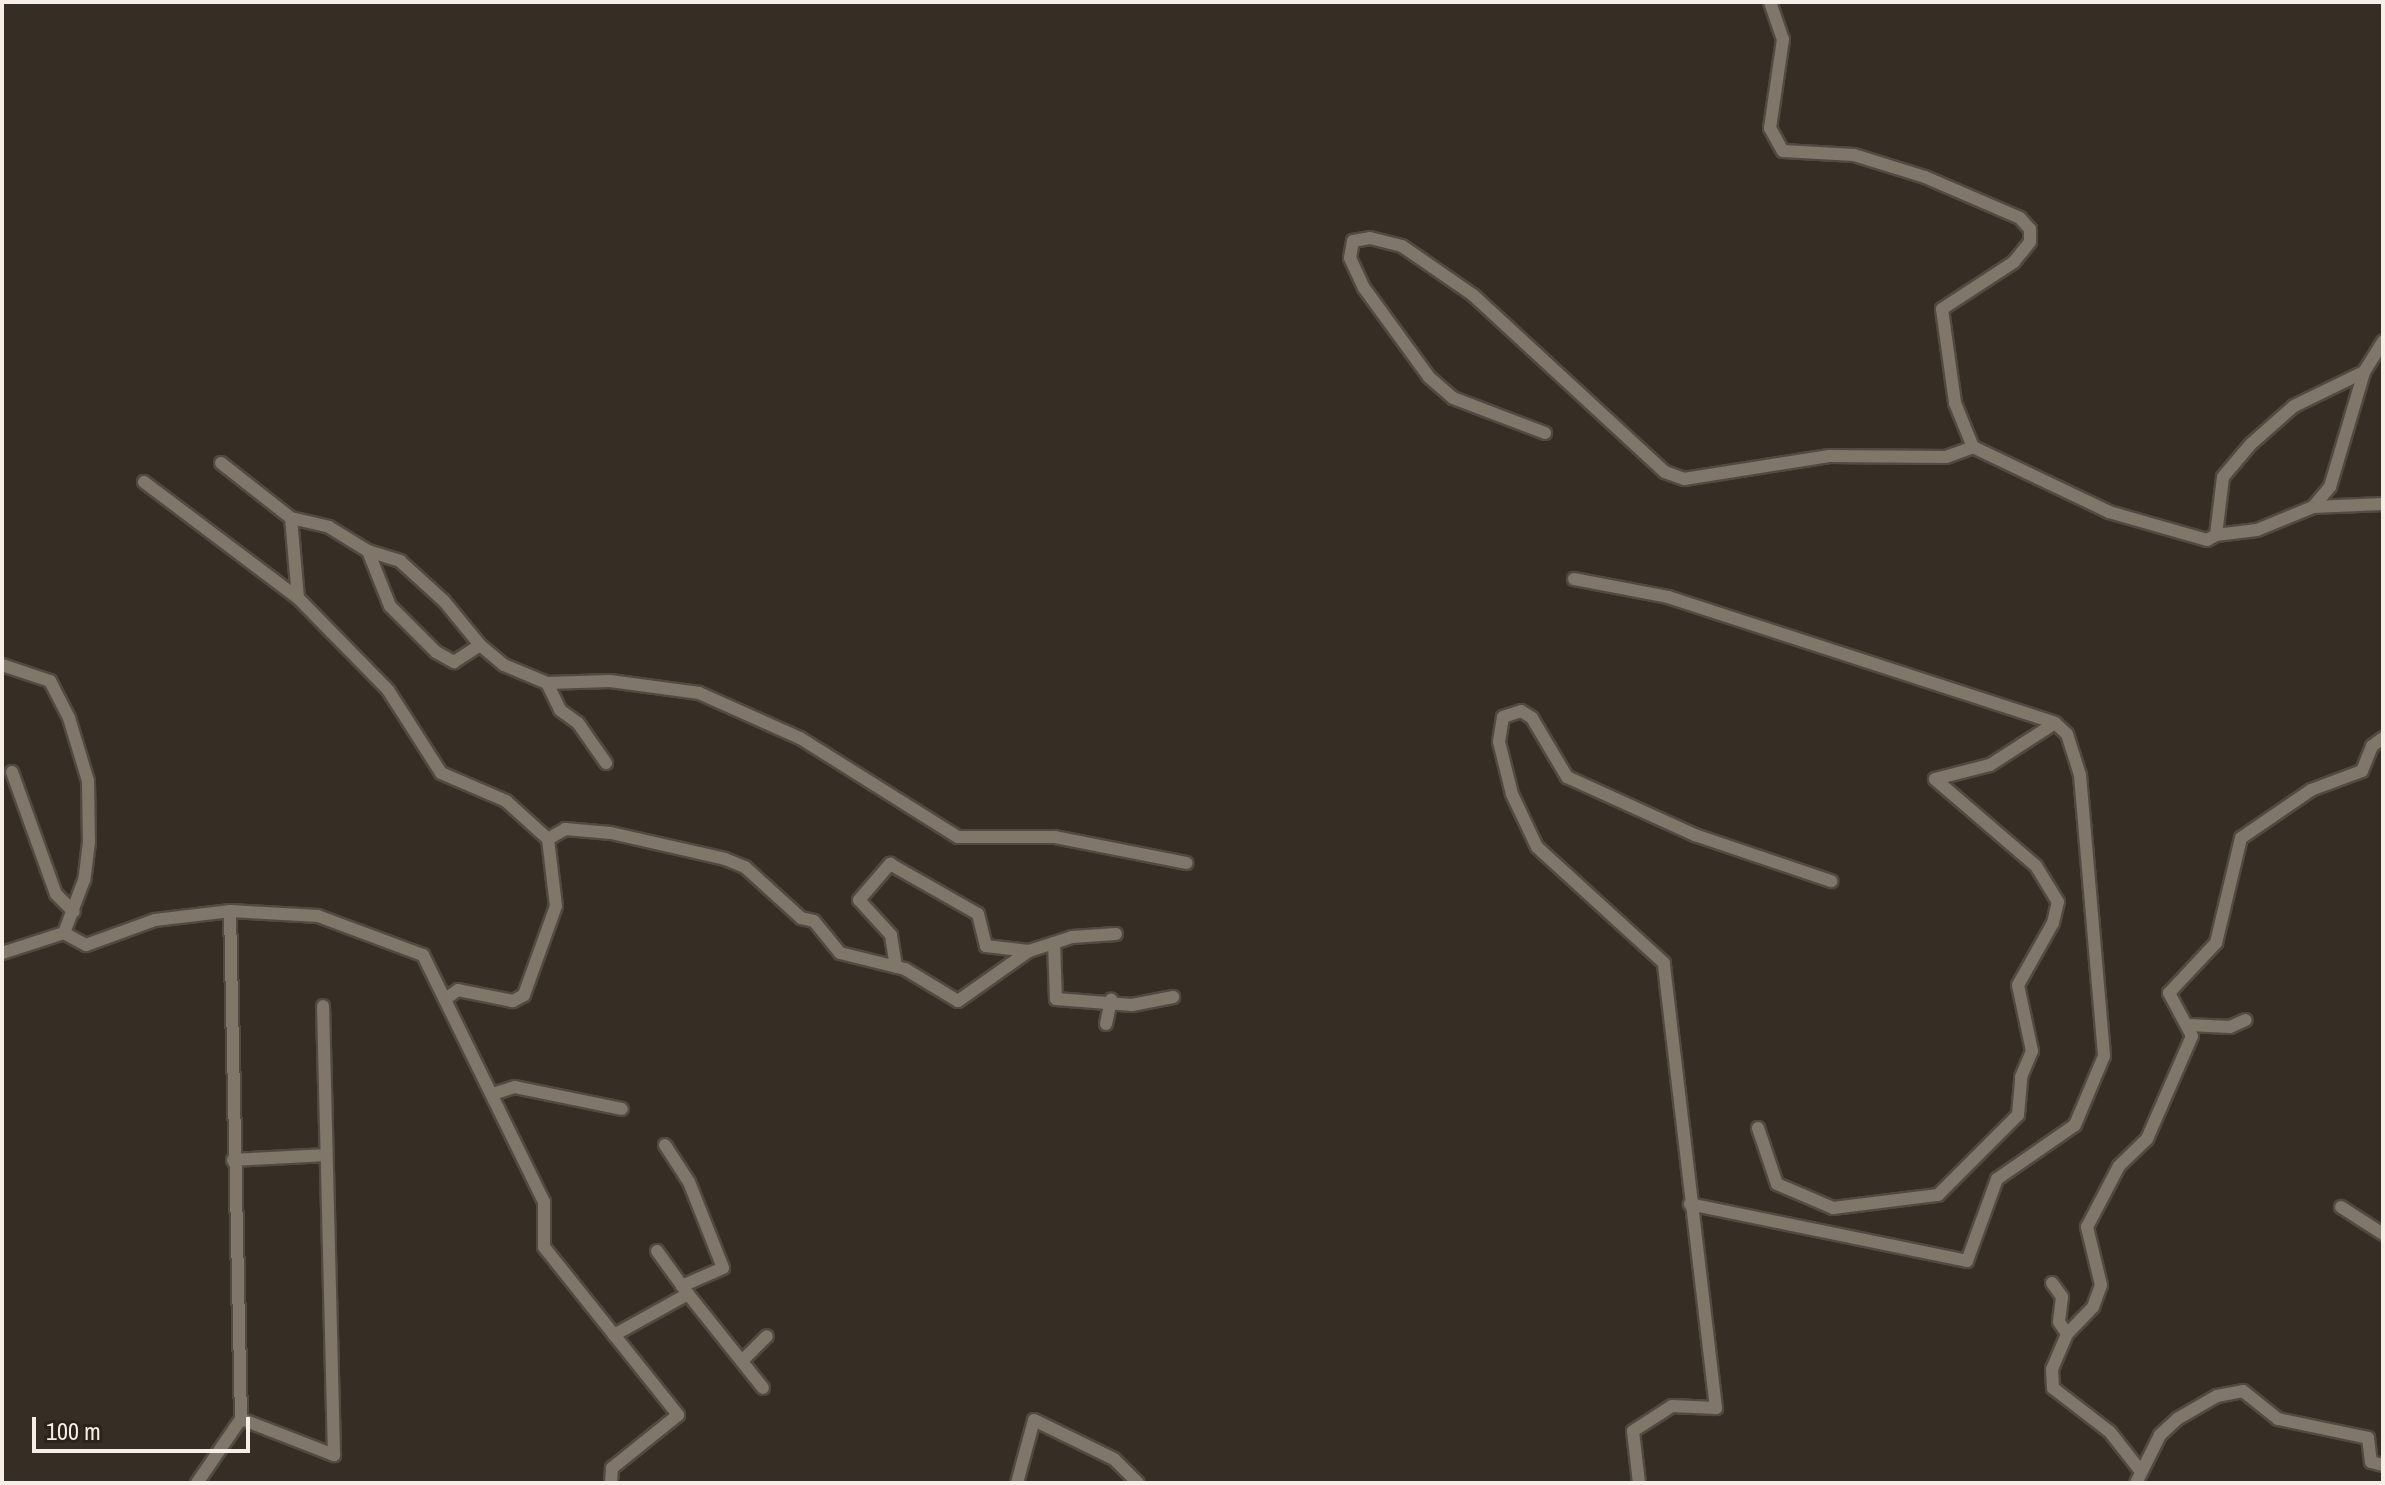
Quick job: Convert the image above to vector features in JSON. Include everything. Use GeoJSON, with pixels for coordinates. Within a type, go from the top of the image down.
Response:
{"type":"FeatureCollection","features":[{"type":"Feature","properties":{"kind":"street"},"geometry":{"type":"LineString","coordinates":[[1770,2],[1783,39],[1770,128],[1783,151],[1854,155],[1961,192],[2020,218],[2030,229],[2030,242],[2014,262],[1942,309],[1955,403],[1973,447],[2109,512],[2191,541],[2257,530],[2313,507],[2383,504]]}},
{"type":"Feature","properties":{"kind":"street"},"geometry":{"type":"LineString","coordinates":[[1545,433],[1453,398],[1429,377],[1364,288],[1350,258],[1353,241],[1370,238],[1402,246],[1473,295],[1665,472],[1684,479],[1829,456],[1946,457],[1973,447]]}},
{"type":"Feature","properties":{"kind":"street"},"geometry":{"type":"LineString","coordinates":[[2313,507],[2330,487],[2364,372],[2383,342]]}},
{"type":"Feature","properties":{"kind":"street"},"geometry":{"type":"LineString","coordinates":[[2216,535],[2223,477],[2251,444],[2294,406],[2364,372]]}},
{"type":"Feature","properties":{"kind":"street"},"geometry":{"type":"LineString","coordinates":[[221,463],[291,518],[329,527],[368,551],[400,561],[444,601],[480,645],[504,665],[547,683],[610,681],[699,693],[800,738],[832,763],[958,837],[1055,837],[1186,863]]}},
{"type":"Feature","properties":{"kind":"street"},"geometry":{"type":"LineString","coordinates":[[144,482],[298,598],[388,690],[441,773],[506,801],[548,839],[556,906],[524,995],[513,1001],[458,990],[447,998]]}},
{"type":"Feature","properties":{"kind":"street"},"geometry":{"type":"LineString","coordinates":[[291,518],[298,598]]}},
{"type":"Feature","properties":{"kind":"street"},"geometry":{"type":"LineString","coordinates":[[368,551],[390,606],[436,652],[454,662],[480,645]]}},
{"type":"Feature","properties":{"kind":"street"},"geometry":{"type":"LineString","coordinates":[[1574,579],[1668,597],[2055,723],[2067,734],[2080,775],[2104,1056],[2075,1125],[1997,1179],[1967,1261],[1690,1204]]}},
{"type":"Feature","properties":{"kind":"street"},"geometry":{"type":"LineString","coordinates":[[2,665],[50,681],[88,781],[89,842],[74,912],[64,933]]}},
{"type":"Feature","properties":{"kind":"street"},"geometry":{"type":"LineString","coordinates":[[547,683],[560,710],[578,723],[606,763]]}},
{"type":"Feature","properties":{"kind":"street"},"geometry":{"type":"LineString","coordinates":[[1639,1483],[1633,1431],[1672,1406],[1716,1408],[1664,963],[1537,847],[1512,794],[1499,742],[1503,717],[1521,711],[1532,718],[1567,777],[1695,835],[1831,881]]}},
{"type":"Feature","properties":{"kind":"street"},"geometry":{"type":"LineString","coordinates":[[1758,1128],[1777,1184],[1833,1208],[1938,1195],[2018,1115],[2021,1077],[2032,1051],[2018,985],[2053,923],[2058,902],[2036,866],[1935,779],[1990,765],[2055,723]]}},
{"type":"Feature","properties":{"kind":"street"},"geometry":{"type":"LineString","coordinates":[[2139,1469],[2110,1432],[2053,1388],[2052,1369],[2067,1334],[2093,1307],[2101,1285],[2087,1227],[2119,1166],[2147,1139],[2192,1036],[2169,993],[2216,943],[2241,838],[2311,790],[2362,771],[2372,746],[2383,738]]}},
{"type":"Feature","properties":{"kind":"street"},"geometry":{"type":"LineString","coordinates":[[12,772],[56,894],[74,912]]}},
{"type":"Feature","properties":{"kind":"street"},"geometry":{"type":"LineString","coordinates":[[548,839],[565,829],[611,833],[725,859],[745,867],[801,918],[814,921],[840,953],[896,967],[958,1001],[1029,951],[1054,943],[1116,934]]}},
{"type":"Feature","properties":{"kind":"street"},"geometry":{"type":"LineString","coordinates":[[896,967],[891,935],[859,900],[890,864],[978,914],[986,946],[1029,951]]}},
{"type":"Feature","properties":{"kind":"street"},"geometry":{"type":"LineString","coordinates":[[197,1483],[241,1419],[230,911]]}},
{"type":"Feature","properties":{"kind":"street"},"geometry":{"type":"LineString","coordinates":[[2,953],[64,933],[86,945],[155,920],[230,911],[318,916],[423,955],[447,998],[544,1202],[544,1247],[678,1415],[612,1468],[611,1483]]}},
{"type":"Feature","properties":{"kind":"street"},"geometry":{"type":"LineString","coordinates":[[1054,943],[1056,999],[1111,1000],[1132,1005],[1173,997]]}},
{"type":"Feature","properties":{"kind":"street"},"geometry":{"type":"LineString","coordinates":[[1106,1024],[1111,1000]]}},
{"type":"Feature","properties":{"kind":"street"},"geometry":{"type":"LineString","coordinates":[[241,1419],[334,1455],[323,1006]]}},
{"type":"Feature","properties":{"kind":"street"},"geometry":{"type":"LineString","coordinates":[[2188,1025],[2230,1027],[2246,1020]]}},
{"type":"Feature","properties":{"kind":"street"},"geometry":{"type":"LineString","coordinates":[[493,1094],[515,1087],[622,1109]]}},
{"type":"Feature","properties":{"kind":"street"},"geometry":{"type":"LineString","coordinates":[[614,1335],[723,1268],[689,1182],[665,1145]]}},
{"type":"Feature","properties":{"kind":"street"},"geometry":{"type":"LineString","coordinates":[[233,1160],[326,1155]]}},
{"type":"Feature","properties":{"kind":"street"},"geometry":{"type":"LineString","coordinates":[[2341,1207],[2383,1234]]}},
{"type":"Feature","properties":{"kind":"street"},"geometry":{"type":"LineString","coordinates":[[657,1251],[763,1388]]}},
{"type":"Feature","properties":{"kind":"street"},"geometry":{"type":"LineString","coordinates":[[2052,1283],[2062,1297],[2059,1322],[2067,1334]]}},
{"type":"Feature","properties":{"kind":"street"},"geometry":{"type":"LineString","coordinates":[[742,1361],[767,1336]]}},
{"type":"Feature","properties":{"kind":"street"},"geometry":{"type":"LineString","coordinates":[[2136,1483],[2139,1469],[2177,1419],[2217,1396],[2243,1391],[2278,1419],[2368,1438],[2371,1462],[2383,1465]]}},
{"type":"Feature","properties":{"kind":"street"},"geometry":{"type":"LineString","coordinates":[[1017,1483],[1034,1420],[1114,1459],[1138,1483]]}}]}
